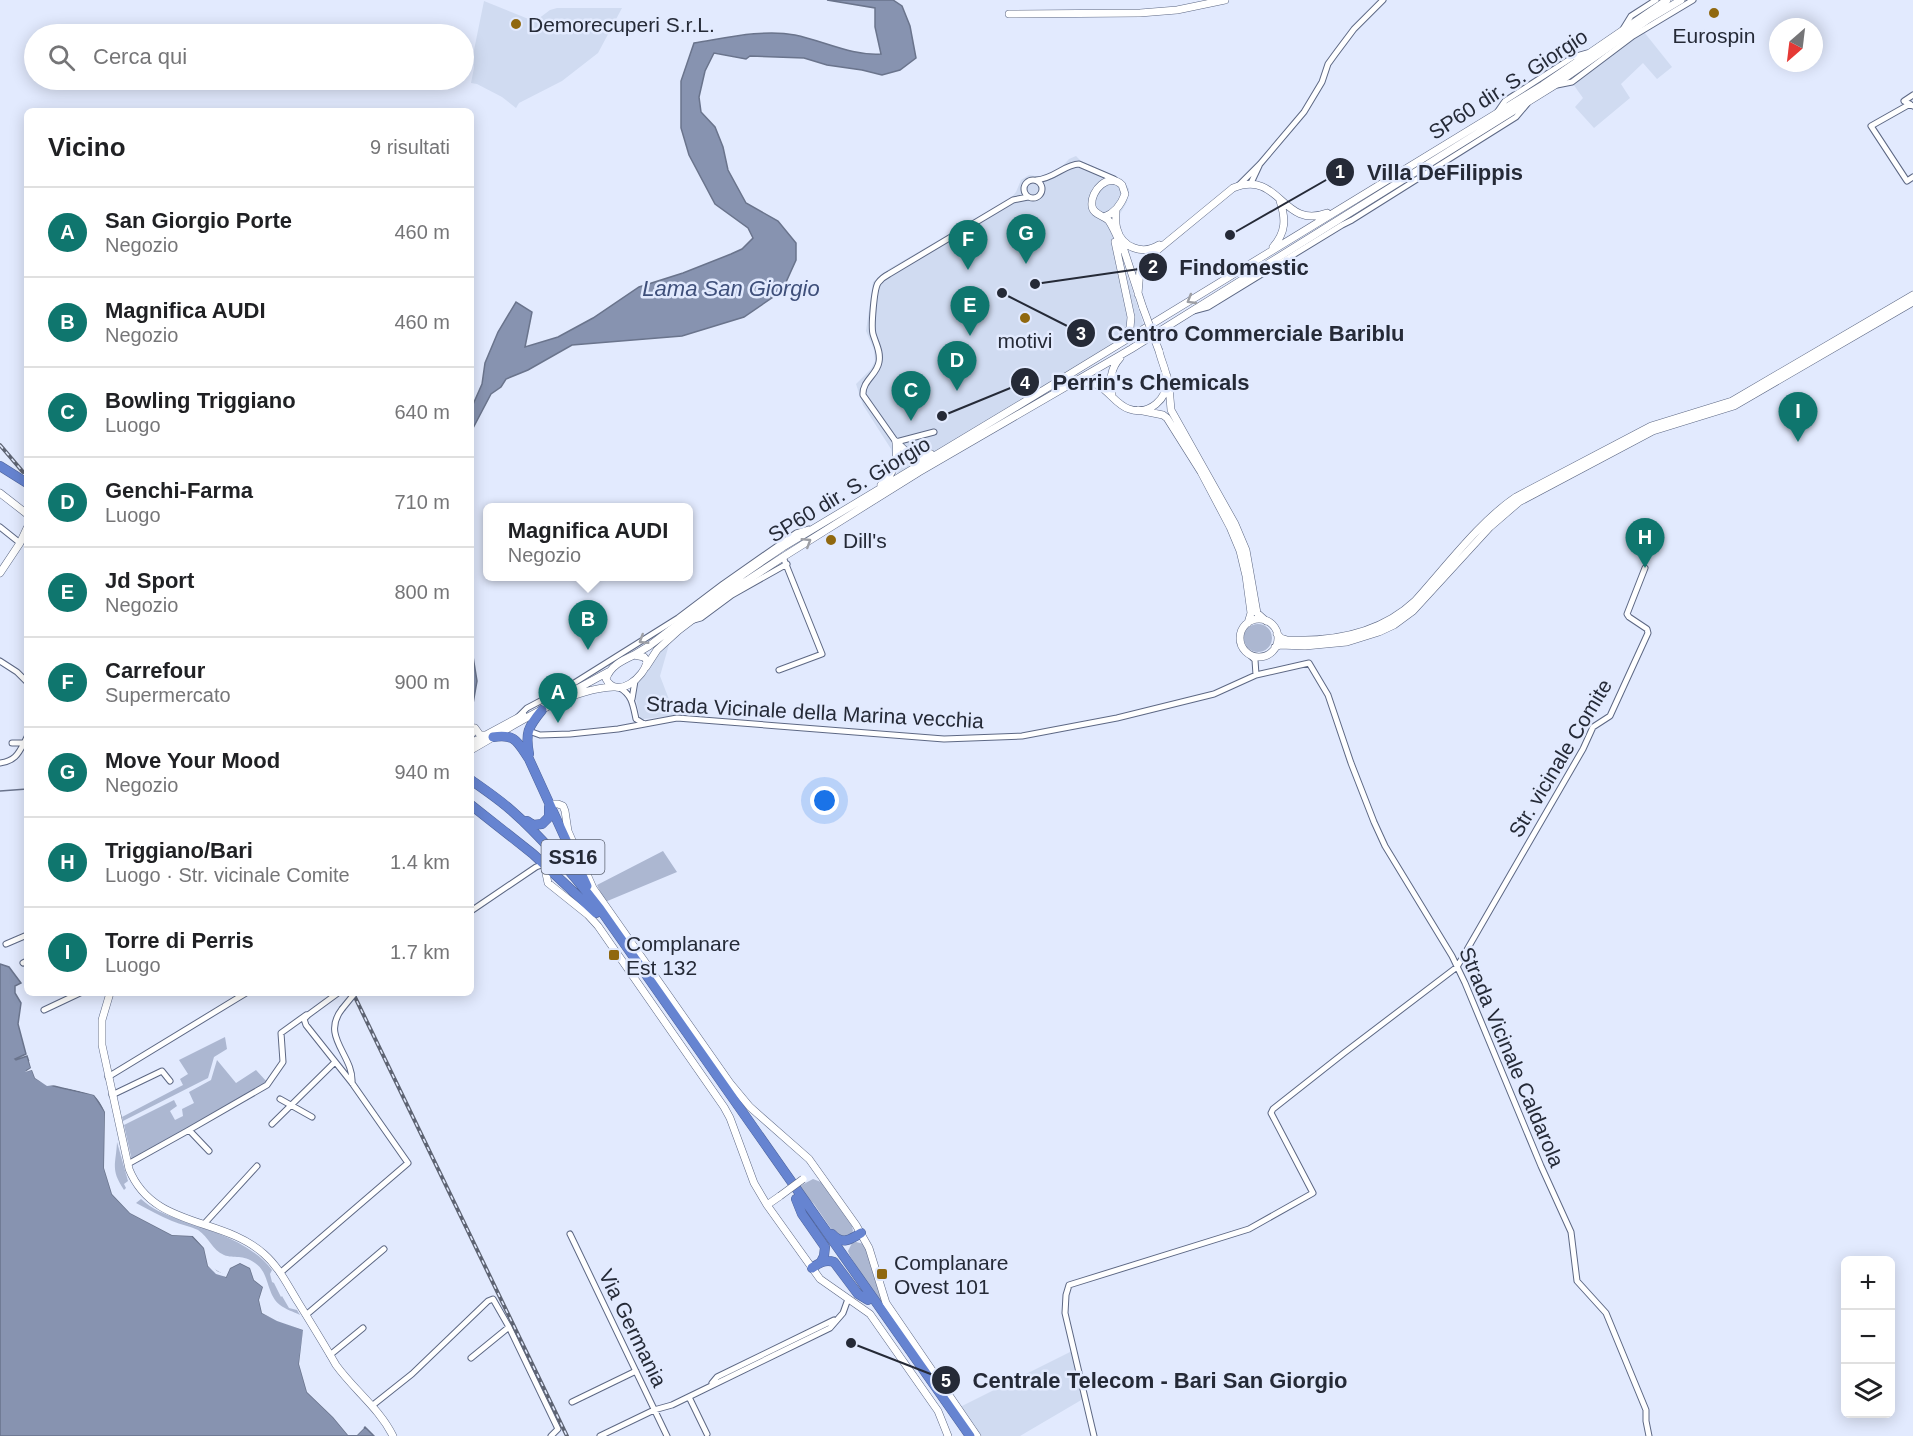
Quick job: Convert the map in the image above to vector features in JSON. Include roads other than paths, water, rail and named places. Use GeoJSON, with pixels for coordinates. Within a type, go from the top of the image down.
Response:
{"type":"FeatureCollection","features":[{"type":"Feature","properties":{"kind":"highway"},"geometry":{"type":"LineString","coordinates":[[0,466],[24,481]]}},
{"type":"Feature","properties":{"kind":"highway"},"geometry":{"type":"LineString","coordinates":[[0,473],[24,488]]}},
{"type":"Feature","properties":{"kind":"highway"},"geometry":{"type":"LineString","coordinates":[[529,759],[526,737],[528,730],[542,711]]}},
{"type":"Feature","properties":{"kind":"highway","name":"SS16"},"geometry":{"type":"LineString","coordinates":[[490,736],[507,736],[517,740],[529,759],[598,911]]}},
{"type":"Feature","properties":{"kind":"highway","name":"SS16"},"geometry":{"type":"LineString","coordinates":[[474,782],[512,811],[547,845],[574,876],[798,1197],[970,1436]]}},
{"type":"Feature","properties":{"kind":"highway","name":"SS16"},"geometry":{"type":"LineString","coordinates":[[474,789],[501,809],[518,829],[563,870],[598,911]]}},
{"type":"Feature","properties":{"kind":"highway","name":"SS16"},"geometry":{"type":"LineString","coordinates":[[512,811],[529,823],[538,825],[549,817],[549,804]]}},
{"type":"Feature","properties":{"kind":"highway","name":"SS16"},"geometry":{"type":"LineString","coordinates":[[474,807],[507,832],[598,911]]}},
{"type":"Feature","properties":{"kind":"highway","name":"SS16"},"geometry":{"type":"LineString","coordinates":[[507,832],[509,834],[518,829]]}},
{"type":"Feature","properties":{"kind":"highway","name":"SS16"},"geometry":{"type":"LineString","coordinates":[[518,829],[521,845]]}},
{"type":"Feature","properties":{"kind":"highway"},"geometry":{"type":"LineString","coordinates":[[798,1197],[813,1207],[836,1239],[845,1241],[861,1233]]}},
{"type":"Feature","properties":{"kind":"highway"},"geometry":{"type":"LineString","coordinates":[[798,1197],[802,1214],[825,1247],[821,1262]]}},
{"type":"Feature","properties":{"kind":"highway"},"geometry":{"type":"LineString","coordinates":[[812,1268],[821,1262],[830,1260],[838,1264],[858,1294],[870,1298],[868,1285],[847,1254],[851,1239]]}},
{"type":"Feature","properties":{"kind":"highway","name":"SS16"},"geometry":{"type":"LineString","coordinates":[[870,1298],[963,1436]]}},
{"type":"Feature","properties":{"kind":"main road"},"geometry":{"type":"LineString","coordinates":[[1009,14],[1140,14],[1177,10],[1225,0]]}},
{"type":"Feature","properties":{"kind":"main road","name":"SP60 dir. S. Giorgio"},"geometry":{"type":"LineString","coordinates":[[608,672],[621,658],[634,655],[665,634],[783,547],[1543,85],[1667,0]]}},
{"type":"Feature","properties":{"kind":"main road"},"geometry":{"type":"LineString","coordinates":[[474,742],[586,691],[616,687],[635,681],[663,644],[725,595],[785,560],[919,472],[1131,349],[1529,102],[1649,19],[1681,0]]}},
{"type":"Feature","properties":{"kind":"main road"},"geometry":{"type":"LineString","coordinates":[[1104,217],[1112,214],[1123,200],[1122,184],[1114,179],[1101,186],[1094,196],[1092,207],[1104,217],[1124,251]]}},
{"type":"Feature","properties":{"kind":"main road"},"geometry":{"type":"LineString","coordinates":[[1138,294],[1140,270],[1149,257],[1220,197],[1239,185],[1251,183],[1262,185],[1297,213],[1307,217],[1324,215],[1343,207]]}},
{"type":"Feature","properties":{"kind":"main road"},"geometry":{"type":"LineString","coordinates":[[1266,254],[1279,240],[1285,225],[1285,216],[1279,199]]}},
{"type":"Feature","properties":{"kind":"main road"},"geometry":{"type":"LineString","coordinates":[[1116,209],[1117,229],[1170,386],[1171,410],[1235,524],[1246,550],[1257,613],[1271,624],[1281,638],[1287,640],[1335,639],[1365,631],[1390,620],[1415,601],[1504,504],[1651,426],[1732,401],[1913,295]]}},
{"type":"Feature","properties":{"kind":"main road"},"geometry":{"type":"LineString","coordinates":[[1110,350],[1127,333],[1131,317],[1112,228]]}},
{"type":"Feature","properties":{"kind":"main road"},"geometry":{"type":"LineString","coordinates":[[1120,237],[1129,246],[1144,250],[1153,249],[1171,237]]}},
{"type":"Feature","properties":{"kind":"main road"},"geometry":{"type":"LineString","coordinates":[[1032,407],[1083,382],[1100,386],[1112,394],[1122,406],[1163,415],[1167,418],[1201,472],[1240,551],[1251,613],[1240,640],[1250,655],[1258,660],[1280,645],[1305,646],[1347,642],[1394,625],[1413,611],[1490,527],[1519,502],[1653,431],[1734,406],[1913,302]]}},
{"type":"Feature","properties":{"kind":"main road"},"geometry":{"type":"LineString","coordinates":[[1112,394],[1110,381],[1112,369],[1118,360],[1131,349]]}},
{"type":"Feature","properties":{"kind":"main road"},"geometry":{"type":"LineString","coordinates":[[1138,411],[1148,409],[1160,401],[1166,389],[1167,376]]}},
{"type":"Feature","properties":{"kind":"main road"},"geometry":{"type":"LineString","coordinates":[[896,442],[912,457],[925,457],[965,437]]}},
{"type":"Feature","properties":{"kind":"main road"},"geometry":{"type":"LineString","coordinates":[[856,503],[889,477],[897,458],[896,442]]}},
{"type":"Feature","properties":{"kind":"main road"},"geometry":{"type":"LineString","coordinates":[[0,493],[24,511]]}},
{"type":"Feature","properties":{"kind":"main road"},"geometry":{"type":"LineString","coordinates":[[19,507],[24,516]]}},
{"type":"Feature","properties":{"kind":"main road"},"geometry":{"type":"LineString","coordinates":[[0,573],[24,535]]}},
{"type":"Feature","properties":{"kind":"main road"},"geometry":{"type":"LineString","coordinates":[[1248,623],[1266,621]]}},
{"type":"Feature","properties":{"kind":"main road"},"geometry":{"type":"LineString","coordinates":[[1275,647],[1277,634]]}},
{"type":"Feature","properties":{"kind":"main road"},"geometry":{"type":"LineString","coordinates":[[634,655],[640,655],[646,659],[646,667]]}},
{"type":"Feature","properties":{"kind":"main road"},"geometry":{"type":"LineString","coordinates":[[608,672],[607,682],[616,687]]}},
{"type":"Feature","properties":{"kind":"main road"},"geometry":{"type":"LineString","coordinates":[[474,748],[516,719],[608,672]]}},
{"type":"Feature","properties":{"kind":"main road"},"geometry":{"type":"LineString","coordinates":[[474,730],[475,728],[480,735],[490,736]]}},
{"type":"Feature","properties":{"kind":"main road"},"geometry":{"type":"LineString","coordinates":[[549,804],[563,806],[568,831],[593,888],[730,1083],[750,1107],[800,1150],[861,1233],[869,1248],[886,1303],[977,1436]]}},
{"type":"Feature","properties":{"kind":"main road"},"geometry":{"type":"LineString","coordinates":[[544,864],[544,874],[548,883],[588,915],[598,926],[724,1107],[754,1183],[767,1205],[820,1279],[870,1314],[938,1411],[948,1436]]}},
{"type":"Feature","properties":{"kind":"main road"},"geometry":{"type":"LineString","coordinates":[[109,996],[102,1020],[102,1039],[108,1077],[128,1164],[136,1184],[151,1201],[165,1209],[239,1238],[253,1245],[268,1257],[330,1355],[347,1378],[373,1405],[393,1436]]}},
{"type":"Feature","properties":{"kind":"main road"},"geometry":{"type":"LineString","coordinates":[[767,1205],[816,1170]]}},
{"type":"Feature","properties":{"kind":"street"},"geometry":{"type":"LineString","coordinates":[[1251,183],[1260,164],[1304,112],[1322,82],[1328,64],[1354,29],[1383,0]]}},
{"type":"Feature","properties":{"kind":"street"},"geometry":{"type":"LineString","coordinates":[[1623,29],[1631,16],[1656,0]]}},
{"type":"Feature","properties":{"kind":"street"},"geometry":{"type":"LineString","coordinates":[[1555,85],[1572,82],[1633,36],[1693,0]]}},
{"type":"Feature","properties":{"kind":"street"},"geometry":{"type":"LineString","coordinates":[[1913,95],[1909,104],[1871,126],[1907,181],[1913,177]]}},
{"type":"Feature","properties":{"kind":"street"},"geometry":{"type":"LineString","coordinates":[[1014,200],[1028,180],[1051,177],[1074,164],[1114,179]]}},
{"type":"Feature","properties":{"kind":"street"},"geometry":{"type":"LineString","coordinates":[[1093,171],[1100,177],[1101,186]]}},
{"type":"Feature","properties":{"kind":"street"},"geometry":{"type":"LineString","coordinates":[[1254,174],[1262,185]]}},
{"type":"Feature","properties":{"kind":"street"},"geometry":{"type":"LineString","coordinates":[[1239,185],[1254,174]]}},
{"type":"Feature","properties":{"kind":"street"},"geometry":{"type":"LineString","coordinates":[[934,432],[896,442],[863,395],[879,361],[872,327],[878,283],[889,274],[1014,200],[1040,195],[1042,188],[1051,177]]}},
{"type":"Feature","properties":{"kind":"street"},"geometry":{"type":"LineString","coordinates":[[1036,180],[1042,188]]}},
{"type":"Feature","properties":{"kind":"street"},"geometry":{"type":"LineString","coordinates":[[1023,186],[1028,197]]}},
{"type":"Feature","properties":{"kind":"street"},"geometry":{"type":"LineString","coordinates":[[0,527],[24,533]]}},
{"type":"Feature","properties":{"kind":"street"},"geometry":{"type":"LineString","coordinates":[[516,719],[527,708],[621,658],[796,533],[814,528]]}},
{"type":"Feature","properties":{"kind":"street"},"geometry":{"type":"LineString","coordinates":[[779,670],[822,654],[785,560]]}},
{"type":"Feature","properties":{"kind":"street","name":"Str. vicinale Comite"},"geometry":{"type":"LineString","coordinates":[[1457,967],[1583,749],[1593,727],[1610,716],[1648,633],[1647,629],[1628,614],[1645,568]]}},
{"type":"Feature","properties":{"kind":"street"},"geometry":{"type":"LineString","coordinates":[[1256,675],[1258,660]]}},
{"type":"Feature","properties":{"kind":"street"},"geometry":{"type":"LineString","coordinates":[[0,661],[24,679]]}},
{"type":"Feature","properties":{"kind":"street","name":"Strada Vicinale Caldarola"},"geometry":{"type":"LineString","coordinates":[[1309,663],[1328,694],[1351,764],[1381,838],[1457,967],[1571,1232],[1577,1281],[1606,1313],[1646,1410],[1649,1436]]}},
{"type":"Feature","properties":{"kind":"street","name":"Strada Vicinale della Marina vecchia"},"geometry":{"type":"LineString","coordinates":[[616,687],[626,691],[632,699],[636,719],[644,724],[677,718],[944,739],[1022,736],[1117,718],[1214,694],[1256,675],[1309,663]]}},
{"type":"Feature","properties":{"kind":"street"},"geometry":{"type":"LineString","coordinates":[[632,699],[635,681]]}},
{"type":"Feature","properties":{"kind":"street"},"geometry":{"type":"LineString","coordinates":[[630,727],[636,719]]}},
{"type":"Feature","properties":{"kind":"street"},"geometry":{"type":"LineString","coordinates":[[528,730],[540,735],[603,731],[644,724]]}},
{"type":"Feature","properties":{"kind":"street"},"geometry":{"type":"LineString","coordinates":[[12,743],[24,743]]}},
{"type":"Feature","properties":{"kind":"street"},"geometry":{"type":"LineString","coordinates":[[0,763],[15,758],[24,743]]}},
{"type":"Feature","properties":{"kind":"street"},"geometry":{"type":"LineString","coordinates":[[474,909],[544,864]]}},
{"type":"Feature","properties":{"kind":"street"},"geometry":{"type":"LineString","coordinates":[[6,944],[24,936]]}},
{"type":"Feature","properties":{"kind":"street"},"geometry":{"type":"LineString","coordinates":[[1094,1436],[1065,1313],[1069,1285],[1249,1229],[1310,1196],[1313,1193],[1312,1188],[1271,1113],[1273,1109],[1457,967]]}},
{"type":"Feature","properties":{"kind":"street"},"geometry":{"type":"LineString","coordinates":[[44,1010],[74,996]]}},
{"type":"Feature","properties":{"kind":"street"},"geometry":{"type":"LineString","coordinates":[[108,1077],[241,996]]}},
{"type":"Feature","properties":{"kind":"street"},"geometry":{"type":"LineString","coordinates":[[128,1164],[267,1084],[283,1062],[281,1033],[334,996]]}},
{"type":"Feature","properties":{"kind":"street"},"geometry":{"type":"LineString","coordinates":[[352,1083],[350,1066],[334,1032],[336,1020],[353,996]]}},
{"type":"Feature","properties":{"kind":"street"},"geometry":{"type":"LineString","coordinates":[[280,1273],[408,1163],[352,1083],[306,1025],[304,1020],[308,1015]]}},
{"type":"Feature","properties":{"kind":"street"},"geometry":{"type":"LineString","coordinates":[[272,1124],[335,1062]]}},
{"type":"Feature","properties":{"kind":"street"},"geometry":{"type":"LineString","coordinates":[[112,1095],[162,1071],[170,1081]]}},
{"type":"Feature","properties":{"kind":"street"},"geometry":{"type":"LineString","coordinates":[[280,1099],[312,1118]]}},
{"type":"Feature","properties":{"kind":"street"},"geometry":{"type":"LineString","coordinates":[[189,1130],[209,1150]]}},
{"type":"Feature","properties":{"kind":"street"},"geometry":{"type":"LineString","coordinates":[[204,1224],[257,1166]]}},
{"type":"Feature","properties":{"kind":"street","name":"Via Germania"},"geometry":{"type":"LineString","coordinates":[[570,1234],[667,1436]]}},
{"type":"Feature","properties":{"kind":"street"},"geometry":{"type":"LineString","coordinates":[[306,1316],[384,1249]]}},
{"type":"Feature","properties":{"kind":"street"},"geometry":{"type":"LineString","coordinates":[[373,1405],[419,1367],[490,1299],[495,1301],[509,1327],[561,1436]]}},
{"type":"Feature","properties":{"kind":"street"},"geometry":{"type":"LineString","coordinates":[[600,1436],[654,1410],[672,1405],[830,1328],[843,1313],[848,1299]]}},
{"type":"Feature","properties":{"kind":"street"},"geometry":{"type":"LineString","coordinates":[[471,1358],[509,1327]]}},
{"type":"Feature","properties":{"kind":"street"},"geometry":{"type":"LineString","coordinates":[[330,1355],[363,1328]]}},
{"type":"Feature","properties":{"kind":"street"},"geometry":{"type":"LineString","coordinates":[[572,1402],[636,1371]]}},
{"type":"Feature","properties":{"kind":"street"},"geometry":{"type":"LineString","coordinates":[[688,1397],[707,1434]]}},
{"type":"Feature","properties":{"kind":"street"},"geometry":{"type":"LineString","coordinates":[[551,1436],[558,1429]]}},
{"type":"Feature","properties":{"kind":"water","name":"Lama San Giorgio"},"geometry":{"type":"Polygon","coordinates":[[[827,0],[893,0],[902,6],[910,26],[916,58],[900,70],[882,75],[827,65],[804,58],[750,56],[746,59],[714,53],[705,71],[699,97],[701,112],[715,127],[723,147],[728,170],[746,203],[778,221],[796,243],[796,260],[782,291],[744,317],[682,336],[572,345],[528,370],[506,379],[501,387],[491,394],[474,426],[474,402],[482,384],[485,363],[498,332],[516,302],[532,312],[525,347],[558,337],[593,318],[639,287],[731,254],[742,249],[753,238],[748,228],[715,204],[689,155],[681,128],[681,81],[694,43],[744,35],[783,33],[859,53],[881,54],[875,27],[875,8],[827,0]]]}},
{"type":"Feature","properties":{"kind":"water"},"geometry":{"type":"Polygon","coordinates":[[[474,662],[477,681],[474,698],[474,662]]]}},
{"type":"Feature","properties":{"kind":"water"},"geometry":{"type":"Polygon","coordinates":[[[0,964],[9,967],[21,983],[15,986],[15,993],[21,1003],[18,1024],[26,1054],[15,1059],[27,1056],[31,1068],[26,1071],[32,1070],[35,1078],[41,1081],[94,1095],[105,1112],[104,1168],[112,1194],[130,1213],[172,1235],[192,1236],[204,1248],[208,1266],[226,1277],[230,1268],[240,1263],[250,1268],[254,1280],[263,1287],[259,1300],[262,1313],[304,1330],[299,1364],[307,1392],[348,1435],[357,1435],[365,1427],[374,1436],[0,1436],[0,964]]]}},
{"type":"Feature","properties":{"kind":"waterway"},"geometry":{"type":"LineString","coordinates":[[0,791],[24,789]]}},
{"type":"Feature","properties":{"kind":"railway"},"geometry":{"type":"LineString","coordinates":[[0,445],[23,472]]}},
{"type":"Feature","properties":{"kind":"railway"},"geometry":{"type":"LineString","coordinates":[[354,996],[567,1436]]}},
{"type":"Feature","properties":{"kind":"place","name":"Eurospin"},"geometry":{"type":"Point","coordinates":[1714,13]}},
{"type":"Feature","properties":{"kind":"place","name":"Demorecuperi S.r.L."},"geometry":{"type":"Point","coordinates":[516,24]}},
{"type":"Feature","properties":{"kind":"place","name":"Villa DeFilippis"},"geometry":{"type":"Point","coordinates":[1230,235]}},
{"type":"Feature","properties":{"kind":"place","name":"Move Your Mood"},"geometry":{"type":"Point","coordinates":[1026,264]}},
{"type":"Feature","properties":{"kind":"place","name":"Carrefour"},"geometry":{"type":"Point","coordinates":[968,270]}},
{"type":"Feature","properties":{"kind":"place","name":"Findomestic"},"geometry":{"type":"Point","coordinates":[1035,284]}},
{"type":"Feature","properties":{"kind":"place","name":"Centro Commerciale Bariblu"},"geometry":{"type":"Point","coordinates":[1002,293]}},
{"type":"Feature","properties":{"kind":"place","name":"motivi"},"geometry":{"type":"Point","coordinates":[1025,318]}},
{"type":"Feature","properties":{"kind":"place","name":"Jd Sport"},"geometry":{"type":"Point","coordinates":[970,336]}},
{"type":"Feature","properties":{"kind":"place","name":"Genchi-Farma"},"geometry":{"type":"Point","coordinates":[957,391]}},
{"type":"Feature","properties":{"kind":"place","name":"Perrin's Chemicals"},"geometry":{"type":"Point","coordinates":[942,416]}},
{"type":"Feature","properties":{"kind":"place","name":"Bowling Triggiano"},"geometry":{"type":"Point","coordinates":[911,421]}},
{"type":"Feature","properties":{"kind":"place","name":"Torre di Perris"},"geometry":{"type":"Point","coordinates":[1798,442]}},
{"type":"Feature","properties":{"kind":"place","name":"Dill's"},"geometry":{"type":"Point","coordinates":[831,540]}},
{"type":"Feature","properties":{"kind":"place","name":"Triggiano/Bari"},"geometry":{"type":"Point","coordinates":[1645,568]}},
{"type":"Feature","properties":{"kind":"place","name":"Magnifica AUDI"},"geometry":{"type":"Point","coordinates":[588,650]}},
{"type":"Feature","properties":{"kind":"place","name":"San Giorgio Porte"},"geometry":{"type":"Point","coordinates":[558,723]}},
{"type":"Feature","properties":{"kind":"place","name":"Complanare Est 132"},"geometry":{"type":"Point","coordinates":[614,955]}},
{"type":"Feature","properties":{"kind":"place","name":"Complanare Ovest 101"},"geometry":{"type":"Point","coordinates":[882,1274]}},
{"type":"Feature","properties":{"kind":"place","name":"Centrale Telecom - Bari San Giorgio"},"geometry":{"type":"Point","coordinates":[851,1343]}}]}
